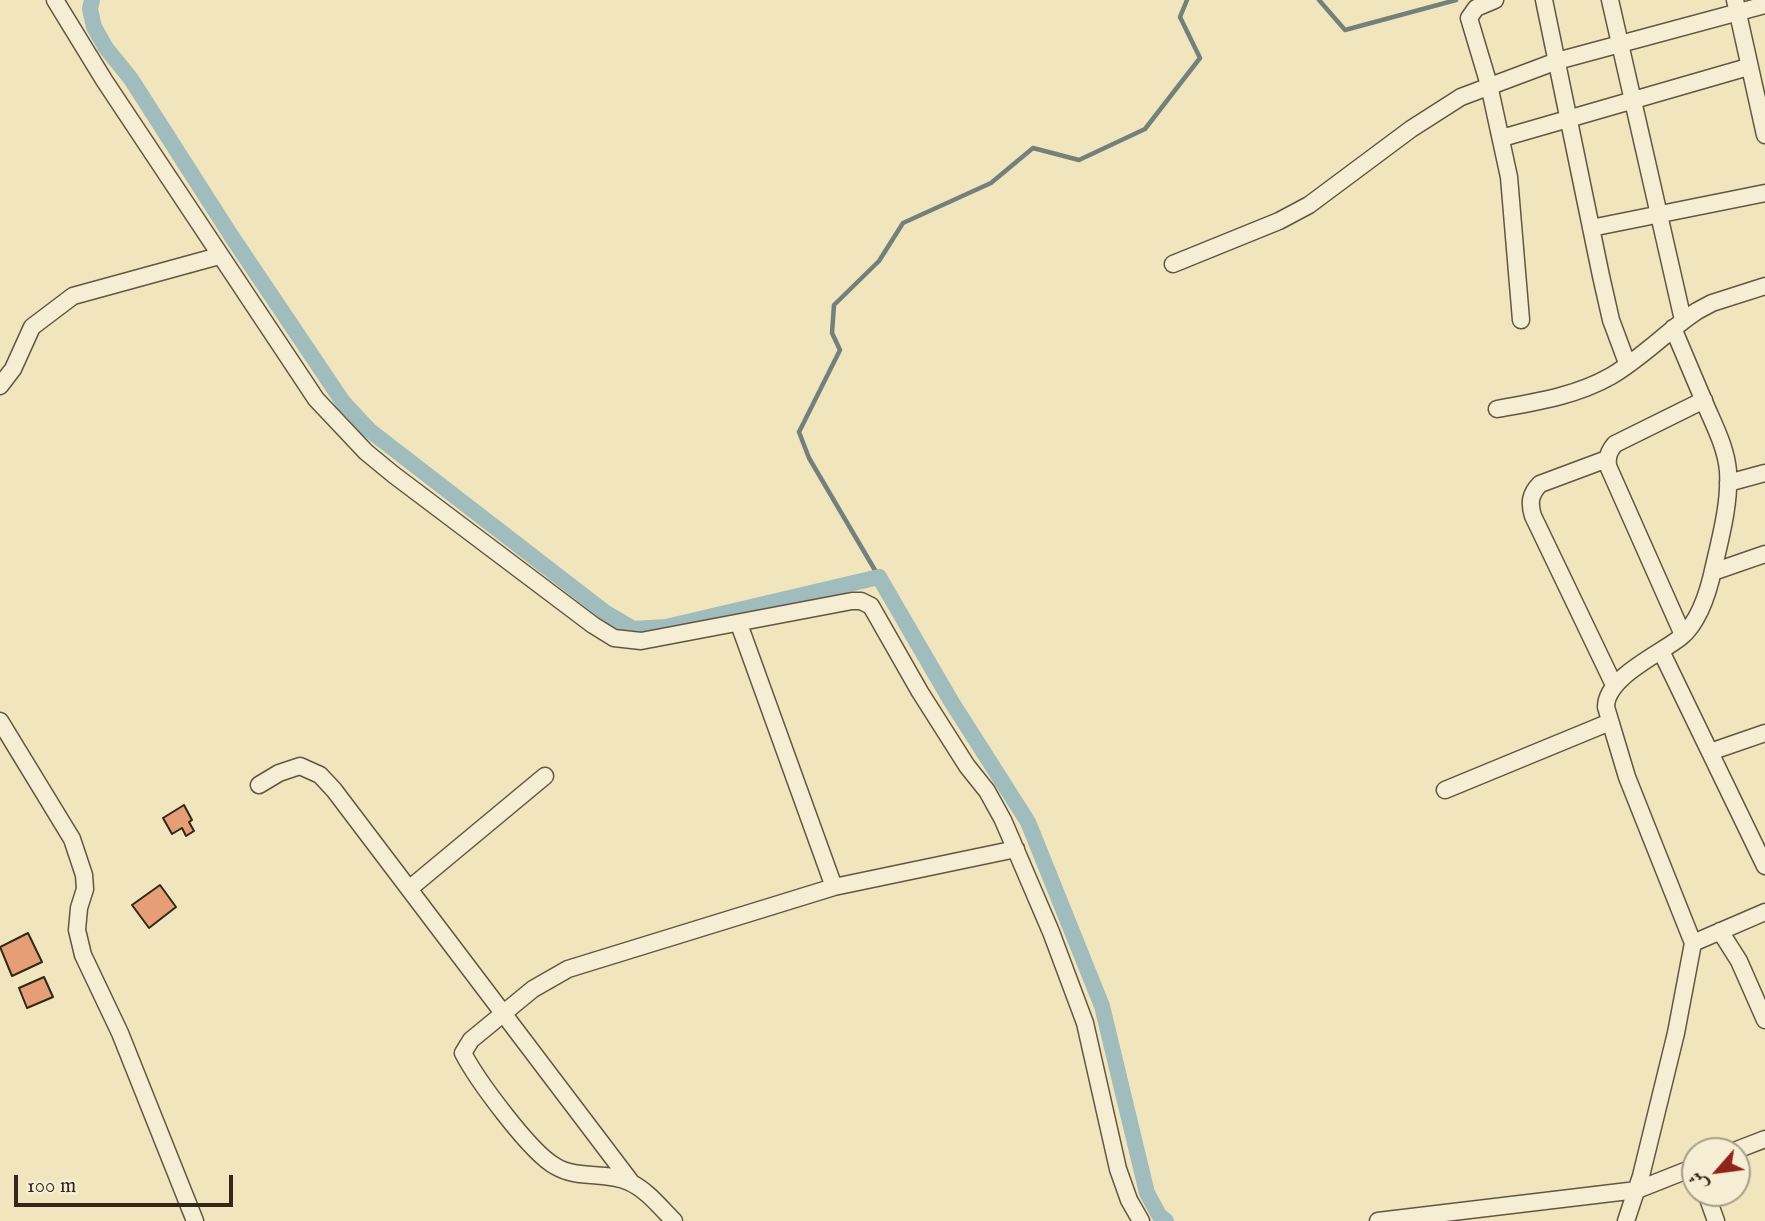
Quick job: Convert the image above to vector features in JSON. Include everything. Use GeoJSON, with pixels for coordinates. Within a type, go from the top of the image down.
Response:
{"type":"FeatureCollection","features":[{"type":"Feature","properties":{"kind":"street"},"geometry":{"type":"LineString","coordinates":[[1495,0],[1476,8],[1469,18],[1502,138],[1513,211],[1521,320]]}},
{"type":"Feature","properties":{"kind":"street"},"geometry":{"type":"LineString","coordinates":[[1544,0],[1611,320],[1628,363]]}},
{"type":"Feature","properties":{"kind":"street"},"geometry":{"type":"LineString","coordinates":[[1610,0],[1660,216],[1678,324],[1704,400],[1722,442],[1728,468],[1728,484],[1713,572],[1697,616],[1683,635],[1614,685],[1606,700],[1627,777],[1693,943],[1676,1033],[1637,1190],[1626,1221]]}},
{"type":"Feature","properties":{"kind":"street"},"geometry":{"type":"LineString","coordinates":[[58,2],[89,57],[316,399],[366,452],[593,625],[614,638],[641,641],[852,601],[861,601],[871,606],[920,692],[967,766],[987,791],[1016,849],[1085,1023],[1118,1169],[1129,1200],[1142,1221]]}},
{"type":"Feature","properties":{"kind":"street"},"geometry":{"type":"LineString","coordinates":[[1174,264],[1279,222],[1309,205],[1461,97],[1557,61],[1736,6],[1765,5]]}},
{"type":"Feature","properties":{"kind":"street"},"geometry":{"type":"LineString","coordinates":[[1736,6],[1765,134]]}},
{"type":"Feature","properties":{"kind":"street"},"geometry":{"type":"LineString","coordinates":[[1502,138],[1748,67]]}},
{"type":"Feature","properties":{"kind":"street"},"geometry":{"type":"LineString","coordinates":[[1591,228],[1765,193]]}},
{"type":"Feature","properties":{"kind":"street"},"geometry":{"type":"LineString","coordinates":[[0,386],[13,369],[32,327],[73,296],[219,256]]}},
{"type":"Feature","properties":{"kind":"street"},"geometry":{"type":"LineString","coordinates":[[1497,410],[1548,400],[1590,386],[1613,375],[1678,324],[1712,303],[1765,286]]}},
{"type":"Feature","properties":{"kind":"street"},"geometry":{"type":"LineString","coordinates":[[1683,635],[1607,459],[1615,444],[1704,400]]}},
{"type":"Feature","properties":{"kind":"street"},"geometry":{"type":"LineString","coordinates":[[1607,459],[1541,484],[1535,489],[1530,502],[1533,516],[1614,685]]}},
{"type":"Feature","properties":{"kind":"street"},"geometry":{"type":"LineString","coordinates":[[1728,484],[1765,473]]}},
{"type":"Feature","properties":{"kind":"street"},"geometry":{"type":"LineString","coordinates":[[1713,572],[1765,554]]}},
{"type":"Feature","properties":{"kind":"street"},"geometry":{"type":"LineString","coordinates":[[739,624],[834,887]]}},
{"type":"Feature","properties":{"kind":"street"},"geometry":{"type":"LineString","coordinates":[[1661,651],[1765,866]]}},
{"type":"Feature","properties":{"kind":"street"},"geometry":{"type":"LineString","coordinates":[[0,721],[79,855],[85,882],[77,930],[83,955],[120,1033],[195,1221]]}},
{"type":"Feature","properties":{"kind":"street"},"geometry":{"type":"LineString","coordinates":[[1445,790],[1610,722]]}},
{"type":"Feature","properties":{"kind":"street"},"geometry":{"type":"LineString","coordinates":[[1710,752],[1765,733]]}},
{"type":"Feature","properties":{"kind":"street"},"geometry":{"type":"LineString","coordinates":[[259,785],[292,768],[309,769],[320,775],[631,1182],[674,1221]]}},
{"type":"Feature","properties":{"kind":"street"},"geometry":{"type":"LineString","coordinates":[[409,889],[545,776]]}},
{"type":"Feature","properties":{"kind":"street"},"geometry":{"type":"LineString","coordinates":[[631,1182],[614,1177],[579,1175],[556,1167],[540,1155],[502,1109],[463,1053],[471,1040],[533,989],[568,969],[834,887],[1016,849]]}},
{"type":"Feature","properties":{"kind":"street"},"geometry":{"type":"LineString","coordinates":[[1693,943],[1765,912]]}},
{"type":"Feature","properties":{"kind":"street"},"geometry":{"type":"LineString","coordinates":[[1720,931],[1739,961],[1765,1020]]}},
{"type":"Feature","properties":{"kind":"street"},"geometry":{"type":"LineString","coordinates":[[1378,1221],[1466,1216],[1637,1190],[1681,1173]]}},
{"type":"Feature","properties":{"kind":"building"},"geometry":{"type":"Polygon","coordinates":[[[184,805],[194,831],[186,836],[182,828],[172,834],[163,818],[184,805]]]}},
{"type":"Feature","properties":{"kind":"building"},"geometry":{"type":"Polygon","coordinates":[[[160,885],[176,907],[149,928],[132,905],[160,885]]]}},
{"type":"Feature","properties":{"kind":"building"},"geometry":{"type":"Polygon","coordinates":[[[28,933],[42,962],[12,976],[0,947],[28,933]]]}},
{"type":"Feature","properties":{"kind":"building"},"geometry":{"type":"Polygon","coordinates":[[[44,977],[53,997],[27,1008],[19,988],[44,977]]]}},
{"type":"Feature","properties":{"kind":"waterway"},"geometry":{"type":"LineString","coordinates":[[92,0],[90,9],[94,27],[106,48],[131,79],[232,237],[343,402],[369,430],[606,613],[633,629],[666,627],[879,577],[951,701],[1028,822],[1102,1006],[1147,1193],[1159,1215],[1166,1221]]}},
{"type":"Feature","properties":{"kind":"waterway"},"geometry":{"type":"LineString","coordinates":[[879,577],[809,458],[799,432],[840,350],[832,333],[834,305],[879,261],[903,223],[991,183],[1033,148],[1079,160],[1145,129],[1200,58],[1180,17],[1187,0]]}},
{"type":"Feature","properties":{"kind":"waterway"},"geometry":{"type":"LineString","coordinates":[[1319,0],[1345,30],[1456,0]]}}]}
